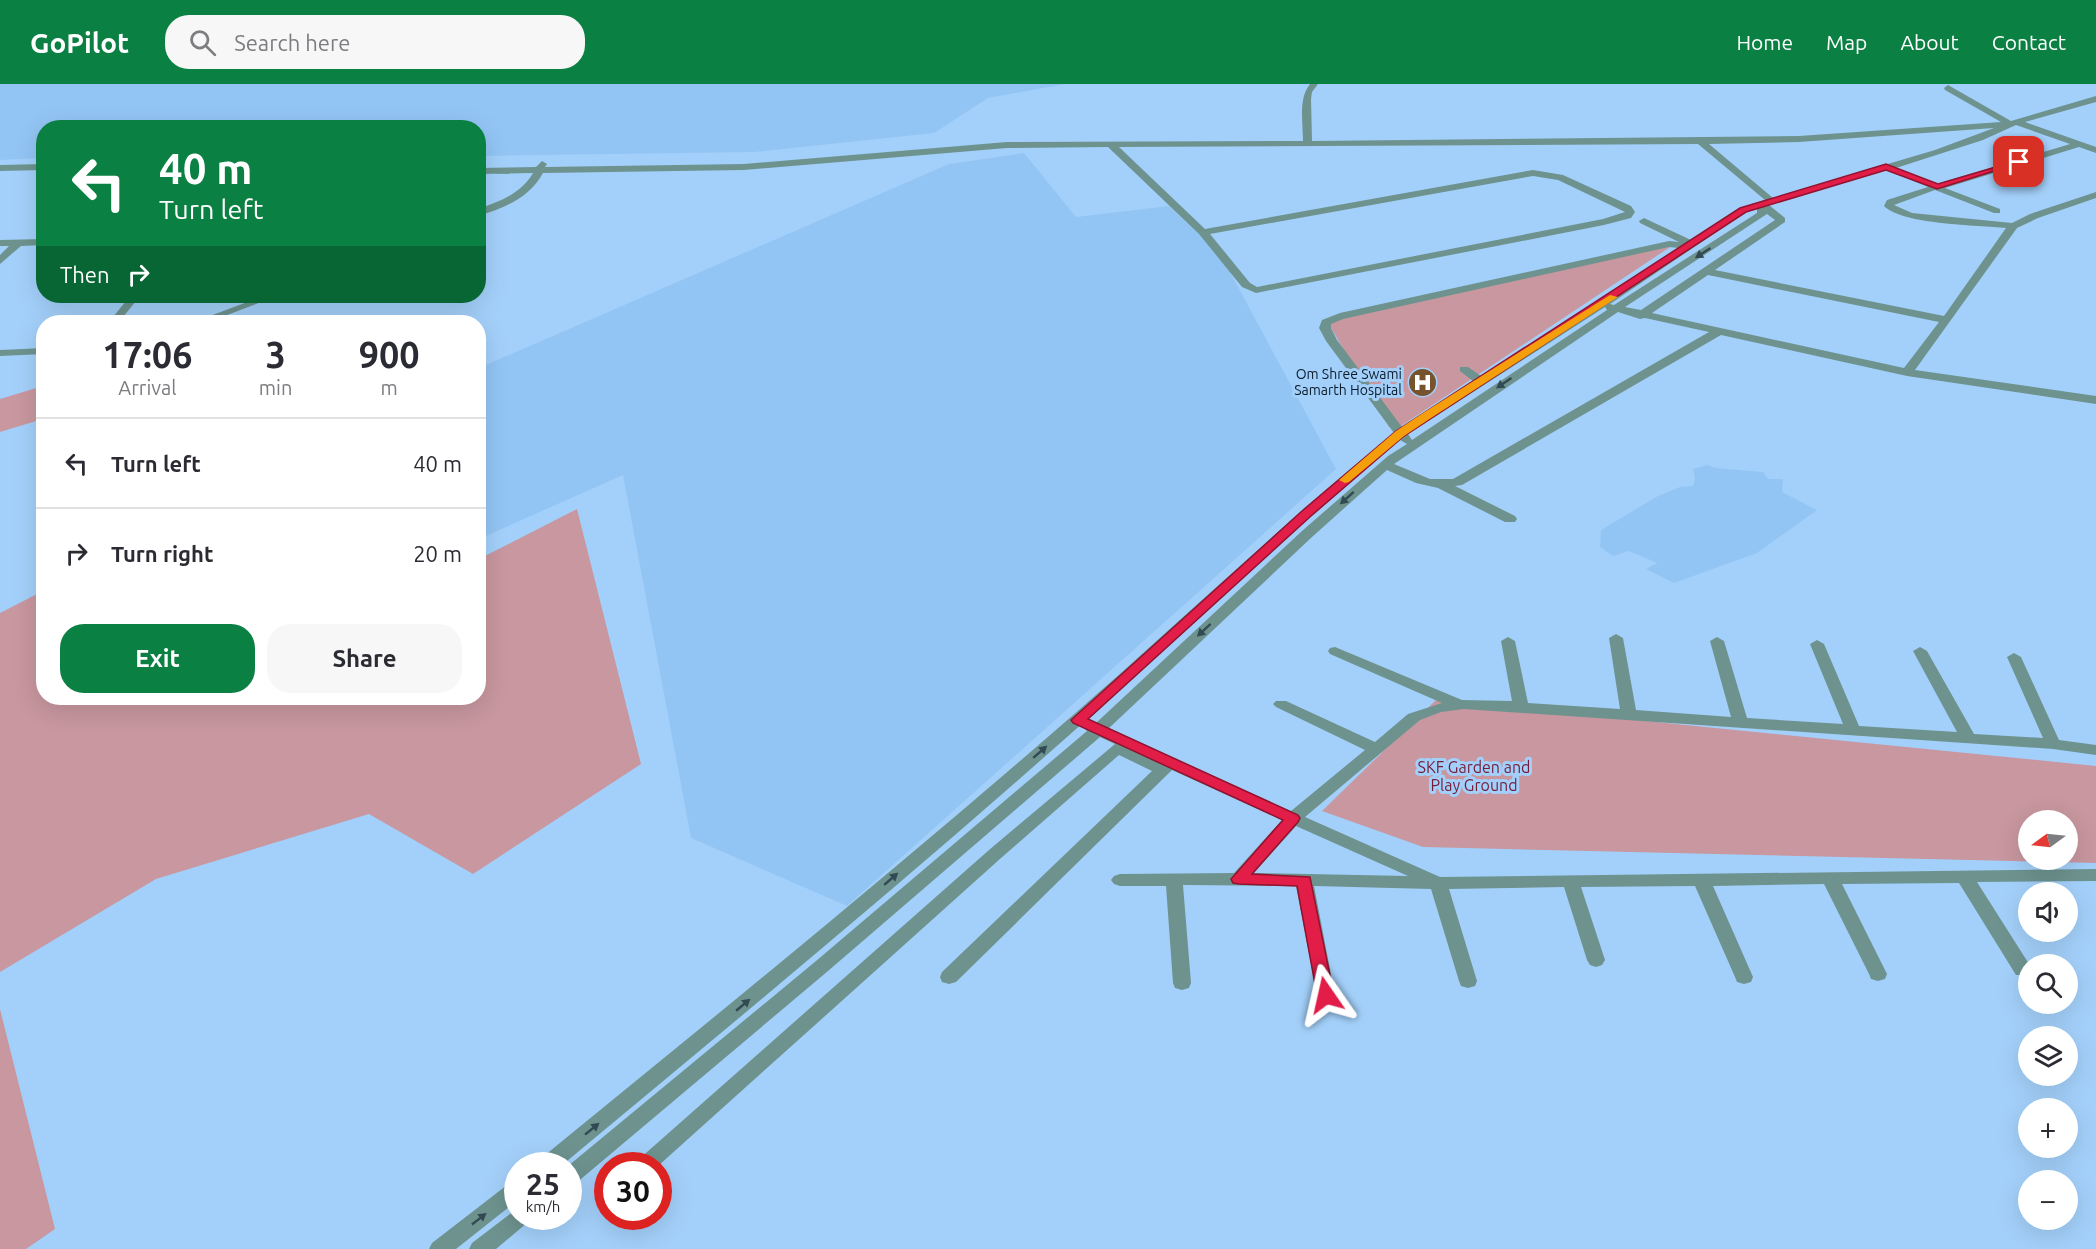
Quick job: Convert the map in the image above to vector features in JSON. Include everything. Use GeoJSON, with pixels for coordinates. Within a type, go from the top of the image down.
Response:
{"type":"FeatureCollection","features":[{"type":"Feature","properties":{"kind":"street"},"geometry":{"type":"LineString","coordinates":[[1307,142],[1307,99],[1308,92],[1314,84]]}},
{"type":"Feature","properties":{"kind":"street"},"geometry":{"type":"LineString","coordinates":[[1948,88],[2010,124],[2053,143]]}},
{"type":"Feature","properties":{"kind":"street"},"geometry":{"type":"LineString","coordinates":[[582,1166],[813,974],[1098,730],[1307,534],[1385,465],[1405,439],[1608,307],[1690,245],[1743,210],[1980,138],[2010,124],[2096,99]]}},
{"type":"Feature","properties":{"kind":"street"},"geometry":{"type":"LineString","coordinates":[[486,164],[541,167],[744,167],[980,146],[1109,143],[1700,141],[1871,135],[2010,124],[2096,150]]}},
{"type":"Feature","properties":{"kind":"street"},"geometry":{"type":"LineString","coordinates":[[486,170],[763,160],[1050,135],[1275,137],[1307,142]]}},
{"type":"Feature","properties":{"kind":"street"},"geometry":{"type":"LineString","coordinates":[[1640,316],[1781,220],[1767,203],[1700,141]]}},
{"type":"Feature","properties":{"kind":"street"},"geometry":{"type":"LineString","coordinates":[[1109,143],[1203,232],[1246,285],[1256,290],[1604,222],[1627,216],[1630,212],[1628,208],[1560,177],[1533,172],[1203,232]]}},
{"type":"Feature","properties":{"kind":"street"},"geometry":{"type":"LineString","coordinates":[[2013,226],[1912,216],[1900,213],[1889,206],[1890,201],[2079,144]]}},
{"type":"Feature","properties":{"kind":"street"},"geometry":{"type":"LineString","coordinates":[[0,168],[36,167]]}},
{"type":"Feature","properties":{"kind":"street"},"geometry":{"type":"LineString","coordinates":[[486,210],[522,195],[530,187],[541,167]]}},
{"type":"Feature","properties":{"kind":"street"},"geometry":{"type":"LineString","coordinates":[[1886,167],[1997,211]]}},
{"type":"Feature","properties":{"kind":"street"},"geometry":{"type":"LineString","coordinates":[[0,176],[36,175]]}},
{"type":"Feature","properties":{"kind":"street"},"geometry":{"type":"LineString","coordinates":[[1907,372],[1947,320],[2013,226],[2034,216],[2096,195]]}},
{"type":"Feature","properties":{"kind":"street"},"geometry":{"type":"LineString","coordinates":[[563,1152],[803,955],[1078,720],[1306,513],[1480,381],[1762,214],[1767,203]]}},
{"type":"Feature","properties":{"kind":"street"},"geometry":{"type":"LineString","coordinates":[[1644,221],[1690,245]]}},
{"type":"Feature","properties":{"kind":"street"},"geometry":{"type":"LineString","coordinates":[[0,243],[36,242]]}},
{"type":"Feature","properties":{"kind":"street"},"geometry":{"type":"LineString","coordinates":[[0,261],[18,243]]}},
{"type":"Feature","properties":{"kind":"street"},"geometry":{"type":"LineString","coordinates":[[1405,439],[1332,341],[1325,328],[1326,322],[1340,316],[1658,246],[1690,245]]}},
{"type":"Feature","properties":{"kind":"street"},"geometry":{"type":"LineString","coordinates":[[1706,271],[1947,320]]}},
{"type":"Feature","properties":{"kind":"street"},"geometry":{"type":"LineString","coordinates":[[120,315],[129,303]]}},
{"type":"Feature","properties":{"kind":"street"},"geometry":{"type":"LineString","coordinates":[[219,315],[253,303]]}},
{"type":"Feature","properties":{"kind":"street"},"geometry":{"type":"LineString","coordinates":[[1608,307],[1640,316],[1907,372],[1980,385],[2096,400]]}},
{"type":"Feature","properties":{"kind":"street"},"geometry":{"type":"LineString","coordinates":[[1385,465],[1426,483],[1443,485],[1457,482],[1717,332]]}},
{"type":"Feature","properties":{"kind":"street"},"geometry":{"type":"LineString","coordinates":[[0,353],[36,351]]}},
{"type":"Feature","properties":{"kind":"street"},"geometry":{"type":"LineString","coordinates":[[1464,369],[1480,381]]}},
{"type":"Feature","properties":{"kind":"street"},"geometry":{"type":"LineString","coordinates":[[1443,485],[1510,519]]}},
{"type":"Feature","properties":{"kind":"street"},"geometry":{"type":"LineString","coordinates":[[1616,638],[1629,714]]}},
{"type":"Feature","properties":{"kind":"street"},"geometry":{"type":"LineString","coordinates":[[1508,641],[1521,706]]}},
{"type":"Feature","properties":{"kind":"street"},"geometry":{"type":"LineString","coordinates":[[1717,641],[1740,722]]}},
{"type":"Feature","properties":{"kind":"street"},"geometry":{"type":"LineString","coordinates":[[1817,644],[1853,730]]}},
{"type":"Feature","properties":{"kind":"street"},"geometry":{"type":"LineString","coordinates":[[1335,651],[1458,704]]}},
{"type":"Feature","properties":{"kind":"street"},"geometry":{"type":"LineString","coordinates":[[1920,651],[1969,739]]}},
{"type":"Feature","properties":{"kind":"street"},"geometry":{"type":"LineString","coordinates":[[2014,657],[2053,744]]}},
{"type":"Feature","properties":{"kind":"street"},"geometry":{"type":"LineString","coordinates":[[1281,704],[1377,748]]}},
{"type":"Feature","properties":{"kind":"street"},"geometry":{"type":"LineString","coordinates":[[1239,879],[1293,818],[1414,717],[1433,708],[1458,704],[1521,706],[2053,744],[2096,750]]}},
{"type":"Feature","properties":{"kind":"street"},"geometry":{"type":"LineString","coordinates":[[1078,720],[1160,764]]}},
{"type":"Feature","properties":{"kind":"street"},"geometry":{"type":"LineString","coordinates":[[661,1152],[995,854],[1118,748],[1293,818],[1438,883],[1468,981]]}},
{"type":"Feature","properties":{"kind":"street"},"geometry":{"type":"LineString","coordinates":[[949,977],[1160,764]]}},
{"type":"Feature","properties":{"kind":"street"},"geometry":{"type":"LineString","coordinates":[[1964,876],[2018,962]]}},
{"type":"Feature","properties":{"kind":"street"},"geometry":{"type":"LineString","coordinates":[[1120,880],[1239,879],[1438,883],[2095,876]]}},
{"type":"Feature","properties":{"kind":"street"},"geometry":{"type":"LineString","coordinates":[[1830,878],[1878,974]]}},
{"type":"Feature","properties":{"kind":"street"},"geometry":{"type":"LineString","coordinates":[[1174,879],[1182,983]]}},
{"type":"Feature","properties":{"kind":"street"},"geometry":{"type":"LineString","coordinates":[[1701,879],[1744,977]]}},
{"type":"Feature","properties":{"kind":"street"},"geometry":{"type":"LineString","coordinates":[[1304,880],[1326,995]]}},
{"type":"Feature","properties":{"kind":"street"},"geometry":{"type":"LineString","coordinates":[[1570,880],[1596,960]]}},
{"type":"Feature","properties":{"kind":"street"},"geometry":{"type":"LineString","coordinates":[[442,1248],[504,1199]]}},
{"type":"Feature","properties":{"kind":"street"},"geometry":{"type":"LineString","coordinates":[[480,1249],[504,1229]]}},
{"type":"Feature","properties":{"kind":"shaded area"},"geometry":{"type":"Polygon","coordinates":[[[0,84],[1065,84],[988,98],[934,133],[755,152],[486,156],[486,120],[36,120],[36,158],[0,160],[0,84]]]}},
{"type":"Feature","properties":{"kind":"shaded area"},"geometry":{"type":"Polygon","coordinates":[[[1024,153],[1076,217],[1169,206],[1221,255],[1336,469],[847,906],[691,838],[623,475],[486,536],[486,365],[949,164],[1024,153]]]}},
{"type":"Feature","properties":{"kind":"shaded area"},"geometry":{"type":"Polygon","coordinates":[[[1707,465],[1716,468],[1763,472],[1768,479],[1783,479],[1782,492],[1817,510],[1757,553],[1674,583],[1646,569],[1657,563],[1629,551],[1613,556],[1600,547],[1601,530],[1658,496],[1680,487],[1693,486],[1695,478],[1693,469],[1707,465]]]}},
{"type":"Feature","properties":{"kind":"green space"},"geometry":{"type":"Polygon","coordinates":[[[1673,245],[1398,428],[1389,427],[1327,321],[1673,245]]]}},
{"type":"Feature","properties":{"kind":"green space"},"geometry":{"type":"Polygon","coordinates":[[[36,388],[36,421],[0,432],[0,399],[36,388]]]}},
{"type":"Feature","properties":{"kind":"green space"},"geometry":{"type":"Polygon","coordinates":[[[577,509],[641,764],[473,874],[369,814],[156,879],[0,972],[0,613],[36,595],[36,705],[486,705],[486,555],[577,509]]]}},
{"type":"Feature","properties":{"kind":"green space","name":"SKF Garden and Play Ground"},"geometry":{"type":"Polygon","coordinates":[[[1436,700],[2096,766],[2096,863],[2078,863],[2078,810],[2018,810],[2018,861],[1423,847],[1322,811],[1436,700]]]}},
{"type":"Feature","properties":{"kind":"green space"},"geometry":{"type":"Polygon","coordinates":[[[0,1009],[55,1229],[26,1249],[0,1249],[0,1009]]]}},
{"type":"Feature","properties":{"kind":"slow traffic"},"geometry":{"type":"LineString","coordinates":[[1345,480],[1400,434],[1613,297]]}},
{"type":"Feature","properties":{"kind":"place","name":"Om Shree Swami Samarth Hospital"},"geometry":{"type":"Point","coordinates":[1423,382]}},
{"type":"Feature","properties":{"kind":"route"},"geometry":{"type":"LineString","coordinates":[[1326,995],[1304,880],[1239,879],[1293,818],[1078,720],[1306,513],[1400,434],[1601,305],[1743,210],[1886,167],[1937,187],[2019,162]]}}]}
